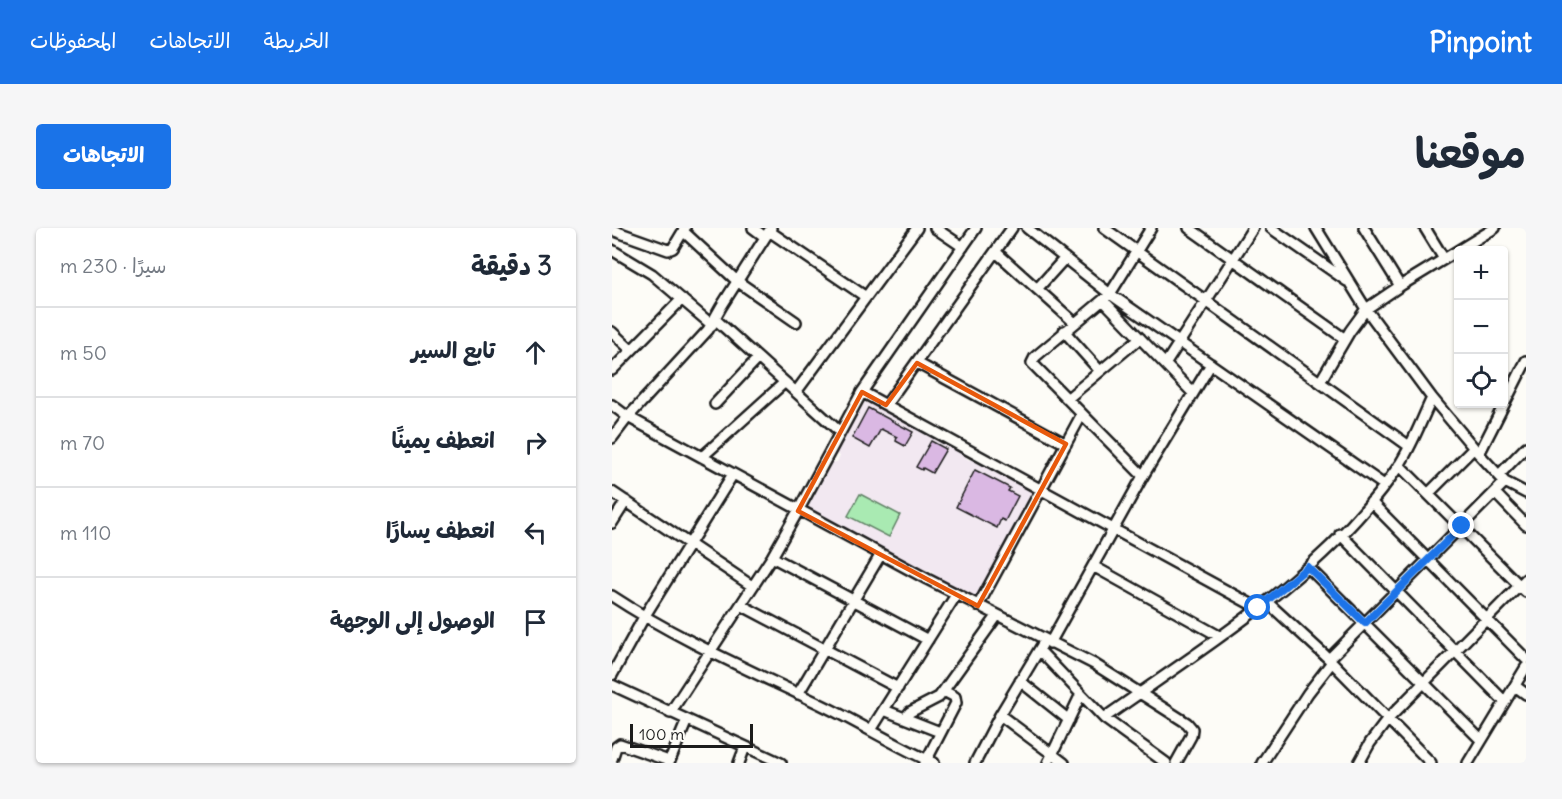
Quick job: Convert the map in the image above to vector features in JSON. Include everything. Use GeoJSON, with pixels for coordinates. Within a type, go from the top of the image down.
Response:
{"type":"FeatureCollection","features":[{"type":"Feature","properties":{"kind":"street"},"geometry":{"type":"LineString","coordinates":[[753,228],[768,232],[866,297]]}},
{"type":"Feature","properties":{"kind":"street"},"geometry":{"type":"LineString","coordinates":[[796,392],[917,228]]}},
{"type":"Feature","properties":{"kind":"street"},"geometry":{"type":"LineString","coordinates":[[935,228],[963,247]]}},
{"type":"Feature","properties":{"kind":"street"},"geometry":{"type":"LineString","coordinates":[[670,712],[772,557],[862,392],[976,228]]}},
{"type":"Feature","properties":{"kind":"street"},"geometry":{"type":"LineString","coordinates":[[886,405],[1012,228]]}},
{"type":"Feature","properties":{"kind":"street"},"geometry":{"type":"LineString","coordinates":[[1027,228],[1065,258],[1106,297],[1140,338],[1192,392]]}},
{"type":"Feature","properties":{"kind":"street"},"geometry":{"type":"LineString","coordinates":[[1039,238],[1045,228]]}},
{"type":"Feature","properties":{"kind":"street"},"geometry":{"type":"LineString","coordinates":[[1104,228],[1409,446]]}},
{"type":"Feature","properties":{"kind":"street"},"geometry":{"type":"LineString","coordinates":[[1143,476],[1032,363],[1035,357],[1064,331],[1106,297],[1151,228]]}},
{"type":"Feature","properties":{"kind":"street"},"geometry":{"type":"LineString","coordinates":[[1189,228],[1345,339]]}},
{"type":"Feature","properties":{"kind":"street"},"geometry":{"type":"LineString","coordinates":[[1166,363],[1253,228]]}},
{"type":"Feature","properties":{"kind":"street"},"geometry":{"type":"LineString","coordinates":[[1271,228],[1351,284]]}},
{"type":"Feature","properties":{"kind":"street"},"geometry":{"type":"LineString","coordinates":[[1316,228],[1366,309],[1432,398],[1502,478],[1526,494]]}},
{"type":"Feature","properties":{"kind":"street"},"geometry":{"type":"LineString","coordinates":[[1364,228],[1400,286]]}},
{"type":"Feature","properties":{"kind":"street"},"geometry":{"type":"LineString","coordinates":[[1425,228],[1444,259]]}},
{"type":"Feature","properties":{"kind":"street"},"geometry":{"type":"LineString","coordinates":[[1320,382],[1366,309],[1484,231],[1495,228]]}},
{"type":"Feature","properties":{"kind":"street"},"geometry":{"type":"LineString","coordinates":[[796,322],[737,281],[684,230],[673,248],[668,250],[616,232],[612,249],[652,274],[758,358],[840,432]]}},
{"type":"Feature","properties":{"kind":"street"},"geometry":{"type":"LineString","coordinates":[[612,438],[713,322],[768,232]]}},
{"type":"Feature","properties":{"kind":"street"},"geometry":{"type":"LineString","coordinates":[[996,252],[1075,323]]}},
{"type":"Feature","properties":{"kind":"street"},"geometry":{"type":"LineString","coordinates":[[1037,289],[1065,258]]}},
{"type":"Feature","properties":{"kind":"street"},"geometry":{"type":"LineString","coordinates":[[1106,297],[1179,343],[1384,485]]}},
{"type":"Feature","properties":{"kind":"street"},"geometry":{"type":"LineString","coordinates":[[612,370],[682,299]]}},
{"type":"Feature","properties":{"kind":"street"},"geometry":{"type":"LineString","coordinates":[[1064,331],[1100,371]]}},
{"type":"Feature","properties":{"kind":"street"},"geometry":{"type":"LineString","coordinates":[[612,332],[632,350]]}},
{"type":"Feature","properties":{"kind":"street"},"geometry":{"type":"LineString","coordinates":[[1067,399],[1140,338]]}},
{"type":"Feature","properties":{"kind":"street"},"geometry":{"type":"LineString","coordinates":[[715,404],[758,358]]}},
{"type":"Feature","properties":{"kind":"street"},"geometry":{"type":"LineString","coordinates":[[1428,494],[1476,451],[1526,361]]}},
{"type":"Feature","properties":{"kind":"street"},"geometry":{"type":"LineString","coordinates":[[917,363],[1066,444]]}},
{"type":"Feature","properties":{"kind":"street"},"geometry":{"type":"LineString","coordinates":[[975,763],[1020,681],[1039,650],[1048,641],[1210,364]]}},
{"type":"Feature","properties":{"kind":"street"},"geometry":{"type":"LineString","coordinates":[[702,457],[785,382]]}},
{"type":"Feature","properties":{"kind":"street"},"geometry":{"type":"LineString","coordinates":[[862,392],[1258,608]]}},
{"type":"Feature","properties":{"kind":"street"},"geometry":{"type":"LineString","coordinates":[[1104,718],[1267,602],[1308,567],[1371,502],[1399,465],[1432,398]]}},
{"type":"Feature","properties":{"kind":"street"},"geometry":{"type":"LineString","coordinates":[[612,405],[628,417],[798,511],[956,595],[1094,664],[1141,692],[1187,723],[1192,729],[1191,736],[1176,763]]}},
{"type":"Feature","properties":{"kind":"street"},"geometry":{"type":"LineString","coordinates":[[978,606],[1082,414]]}},
{"type":"Feature","properties":{"kind":"street"},"geometry":{"type":"LineString","coordinates":[[1262,763],[1330,661],[1495,493],[1502,478],[1526,447]]}},
{"type":"Feature","properties":{"kind":"street"},"geometry":{"type":"LineString","coordinates":[[1359,763],[1370,743],[1388,719],[1487,619],[1524,586],[1399,465]]}},
{"type":"Feature","properties":{"kind":"street"},"geometry":{"type":"LineString","coordinates":[[612,675],[644,617],[733,474]]}},
{"type":"Feature","properties":{"kind":"street"},"geometry":{"type":"LineString","coordinates":[[612,492],[753,586]]}},
{"type":"Feature","properties":{"kind":"street"},"geometry":{"type":"LineString","coordinates":[[1495,493],[1526,525]]}},
{"type":"Feature","properties":{"kind":"street"},"geometry":{"type":"LineString","coordinates":[[612,523],[626,501]]}},
{"type":"Feature","properties":{"kind":"street"},"geometry":{"type":"LineString","coordinates":[[1371,502],[1526,659]]}},
{"type":"Feature","properties":{"kind":"street"},"geometry":{"type":"LineString","coordinates":[[1340,534],[1505,702]]}},
{"type":"Feature","properties":{"kind":"street"},"geometry":{"type":"LineString","coordinates":[[798,694],[881,554]]}},
{"type":"Feature","properties":{"kind":"street"},"geometry":{"type":"LineString","coordinates":[[772,557],[928,640]]}},
{"type":"Feature","properties":{"kind":"street"},"geometry":{"type":"LineString","coordinates":[[1092,567],[1219,636]]}},
{"type":"Feature","properties":{"kind":"street"},"geometry":{"type":"LineString","coordinates":[[1308,567],[1481,740]]}},
{"type":"Feature","properties":{"kind":"street"},"geometry":{"type":"LineString","coordinates":[[871,730],[956,595]]}},
{"type":"Feature","properties":{"kind":"street"},"geometry":{"type":"LineString","coordinates":[[612,596],[644,617],[710,653],[871,730],[929,762],[940,732],[956,700],[944,691]]}},
{"type":"Feature","properties":{"kind":"street"},"geometry":{"type":"LineString","coordinates":[[1267,602],[1330,661],[1431,763]]}},
{"type":"Feature","properties":{"kind":"street"},"geometry":{"type":"LineString","coordinates":[[741,605],[898,688]]}},
{"type":"Feature","properties":{"kind":"street"},"geometry":{"type":"LineString","coordinates":[[905,718],[910,712],[935,700],[944,691],[997,616]]}},
{"type":"Feature","properties":{"kind":"street"},"geometry":{"type":"LineString","coordinates":[[1039,650],[1104,718],[1166,763]]}},
{"type":"Feature","properties":{"kind":"street"},"geometry":{"type":"LineString","coordinates":[[1468,763],[1526,667]]}},
{"type":"Feature","properties":{"kind":"street"},"geometry":{"type":"LineString","coordinates":[[1020,681],[1069,720]]}},
{"type":"Feature","properties":{"kind":"street"},"geometry":{"type":"LineString","coordinates":[[612,685],[781,763]]}},
{"type":"Feature","properties":{"kind":"street"},"geometry":{"type":"LineString","coordinates":[[1515,686],[1526,694]]}},
{"type":"Feature","properties":{"kind":"street"},"geometry":{"type":"LineString","coordinates":[[1050,759],[1081,694]]}},
{"type":"Feature","properties":{"kind":"street"},"geometry":{"type":"LineString","coordinates":[[884,710],[940,732]]}},
{"type":"Feature","properties":{"kind":"street"},"geometry":{"type":"LineString","coordinates":[[1000,715],[1050,759],[1064,763]]}},
{"type":"Feature","properties":{"kind":"street"},"geometry":{"type":"LineString","coordinates":[[612,759],[616,747],[620,744],[669,762],[687,720]]}},
{"type":"Feature","properties":{"kind":"street"},"geometry":{"type":"LineString","coordinates":[[739,763],[745,747]]}},
{"type":"Feature","properties":{"kind":"highlighted area"},"geometry":{"type":"Polygon","coordinates":[[[917,363],[1066,444],[978,606],[798,511],[862,392],[886,405],[917,363]]]}},
{"type":"Feature","properties":{"kind":"shaded area"},"geometry":{"type":"Polygon","coordinates":[[[864,401],[965,454],[969,460],[973,458],[1034,490],[976,598],[934,577],[933,572],[929,569],[927,573],[807,510],[831,462],[837,462],[840,456],[836,454],[864,401]]]}},
{"type":"Feature","properties":{"kind":"green space"},"geometry":{"type":"Polygon","coordinates":[[[860,494],[900,515],[889,537],[848,516],[860,494]]]}},
{"type":"Feature","properties":{"kind":"building"},"geometry":{"type":"Polygon","coordinates":[[[868,408],[913,432],[905,446],[896,441],[897,437],[881,429],[870,448],[852,438],[868,408]]]}},
{"type":"Feature","properties":{"kind":"building"},"geometry":{"type":"Polygon","coordinates":[[[931,441],[946,449],[932,473],[916,467],[931,441]]]}},
{"type":"Feature","properties":{"kind":"building"},"geometry":{"type":"Polygon","coordinates":[[[975,470],[1010,488],[1008,491],[1018,496],[1005,521],[1001,519],[997,528],[956,507],[975,470]]]}},
{"type":"Feature","properties":{"kind":"route"},"geometry":{"type":"LineString","coordinates":[[1258,608],[1308,567],[1365,623],[1462,526]]}}]}
